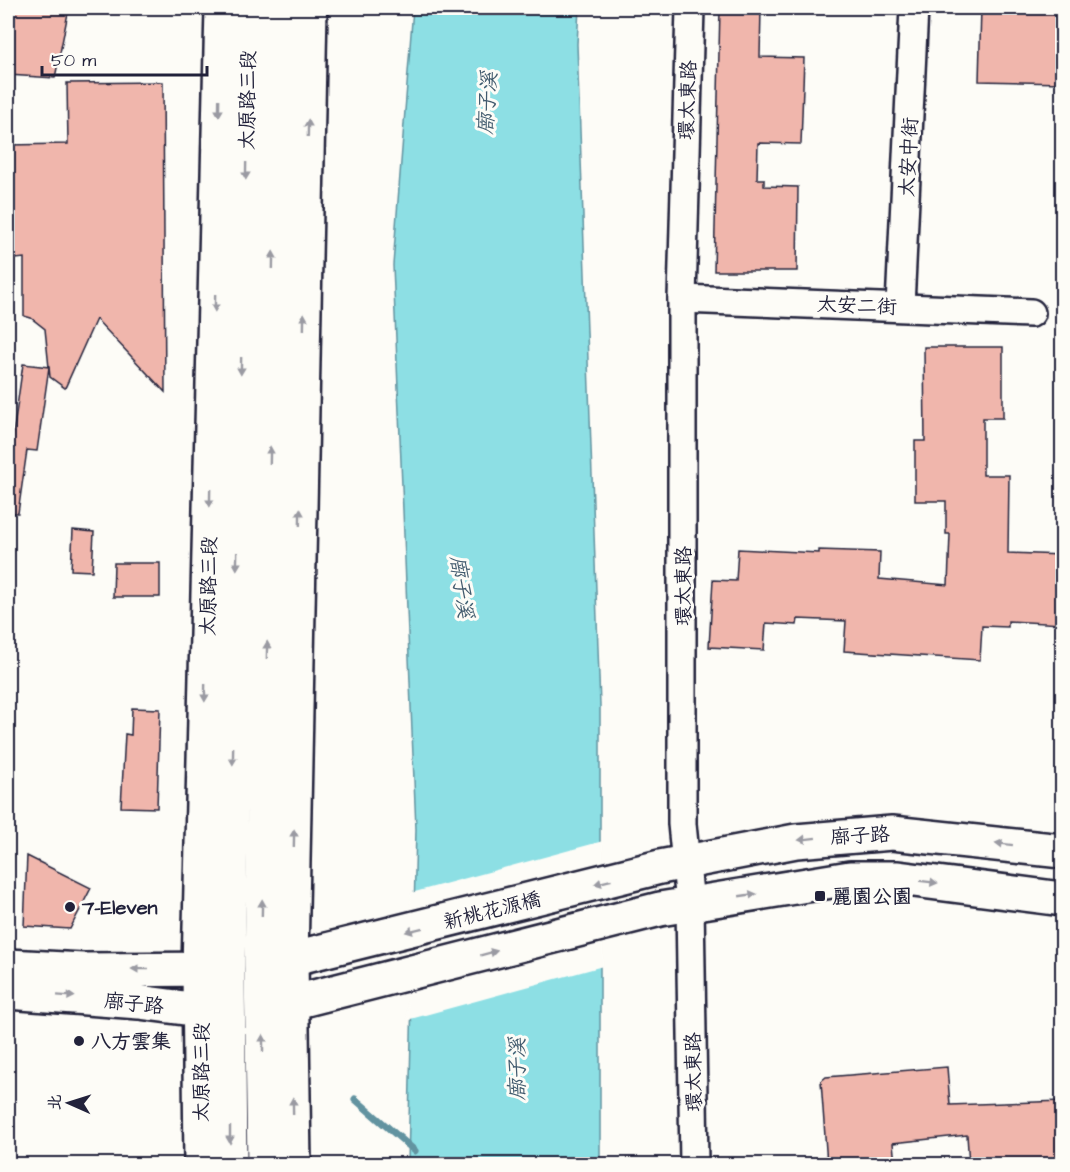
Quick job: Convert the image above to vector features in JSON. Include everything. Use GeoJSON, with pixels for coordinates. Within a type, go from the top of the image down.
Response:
{"type":"FeatureCollection","features":[{"type":"Feature","properties":{"kind":"main road","name":"太原路三段"},"geometry":{"type":"LineString","coordinates":[[222,8],[213,969],[215,1013],[230,1164]]}},
{"type":"Feature","properties":{"kind":"main road","name":"太原路三段"},"geometry":{"type":"LineString","coordinates":[[213,969],[249,8]]}},
{"type":"Feature","properties":{"kind":"main road","name":"太原路三段"},"geometry":{"type":"LineString","coordinates":[[278,8],[276,963],[277,1007],[294,1164]]}},
{"type":"Feature","properties":{"kind":"main road","name":"太原路三段"},"geometry":{"type":"LineString","coordinates":[[276,963],[310,8]]}},
{"type":"Feature","properties":{"kind":"main road","name":"廍子路"},"geometry":{"type":"LineString","coordinates":[[672,865],[796,841],[892,833],[1062,850]]}},
{"type":"Feature","properties":{"kind":"main road","name":"新桃花源橋"},"geometry":{"type":"LineString","coordinates":[[325,952],[672,865]]}},
{"type":"Feature","properties":{"kind":"main road"},"geometry":{"type":"LineString","coordinates":[[675,906],[850,878],[898,878],[1062,899]]}},
{"type":"Feature","properties":{"kind":"main road","name":"新桃花源橋"},"geometry":{"type":"LineString","coordinates":[[330,994],[675,906]]}},
{"type":"Feature","properties":{"kind":"main road","name":"廍子路"},"geometry":{"type":"LineString","coordinates":[[8,966],[83,970],[213,969],[276,963],[325,952]]}},
{"type":"Feature","properties":{"kind":"main road","name":"廍子路"},"geometry":{"type":"LineString","coordinates":[[8,992],[139,1002],[215,1013],[277,1007],[330,994]]}},
{"type":"Feature","properties":{"kind":"main road","name":"太原路三段"},"geometry":{"type":"LineString","coordinates":[[264,1164],[277,1007]]}},
{"type":"Feature","properties":{"kind":"main road","name":"太原路三段"},"geometry":{"type":"LineString","coordinates":[[201,1164],[215,1013]]}},
{"type":"Feature","properties":{"kind":"street","name":"環太東路"},"geometry":{"type":"LineString","coordinates":[[690,8],[682,299],[682,824],[672,865],[694,1164]]}},
{"type":"Feature","properties":{"kind":"street","name":"太安中街"},"geometry":{"type":"LineString","coordinates":[[900,306],[914,8]]}},
{"type":"Feature","properties":{"kind":"street","name":"太安二街"},"geometry":{"type":"LineString","coordinates":[[682,299],[1032,313]]}},
{"type":"Feature","properties":{"kind":"water","name":"廍子溪"},"geometry":{"type":"Polygon","coordinates":[[[413,8],[579,8],[577,44],[600,706],[600,1164],[408,1164],[416,829],[393,265],[413,8]]]}},
{"type":"Feature","properties":{"kind":"pier"},"geometry":{"type":"Polygon","coordinates":[[[603,841],[603,966],[407,1020],[411,893],[603,841]]]}},
{"type":"Feature","properties":{"kind":"building"},"geometry":{"type":"Polygon","coordinates":[[[8,8],[69,8],[55,78],[8,75],[8,8]]]}},
{"type":"Feature","properties":{"kind":"building"},"geometry":{"type":"Polygon","coordinates":[[[720,8],[761,8],[760,57],[804,58],[801,144],[758,143],[757,179],[764,179],[764,186],[798,187],[797,271],[714,271],[720,8]]]}},
{"type":"Feature","properties":{"kind":"building"},"geometry":{"type":"Polygon","coordinates":[[[981,8],[1062,8],[1062,83],[979,81],[981,8]]]}},
{"type":"Feature","properties":{"kind":"building"},"geometry":{"type":"Polygon","coordinates":[[[163,82],[165,392],[96,319],[65,388],[50,377],[45,329],[31,318],[24,316],[24,258],[16,259],[8,250],[8,145],[68,144],[67,83],[163,82]]]}},
{"type":"Feature","properties":{"kind":"building"},"geometry":{"type":"Polygon","coordinates":[[[924,347],[1003,347],[1003,418],[983,418],[983,475],[1009,475],[1008,553],[1062,555],[1062,624],[1008,621],[1008,627],[982,626],[980,660],[844,651],[846,621],[798,619],[797,625],[766,623],[764,650],[709,647],[713,580],[736,581],[738,549],[819,553],[819,550],[880,552],[879,579],[948,585],[950,534],[946,534],[946,501],[915,501],[915,441],[925,441],[924,347]]]}},
{"type":"Feature","properties":{"kind":"building"},"geometry":{"type":"Polygon","coordinates":[[[23,364],[49,367],[37,451],[27,450],[18,513],[8,513],[8,471],[23,364]]]}},
{"type":"Feature","properties":{"kind":"building"},"geometry":{"type":"Polygon","coordinates":[[[73,530],[94,532],[92,571],[71,570],[73,530]]]}},
{"type":"Feature","properties":{"kind":"building"},"geometry":{"type":"Polygon","coordinates":[[[114,563],[160,563],[160,597],[113,597],[114,563]]]}},
{"type":"Feature","properties":{"kind":"building"},"geometry":{"type":"Polygon","coordinates":[[[132,708],[160,709],[157,808],[121,807],[125,734],[131,735],[132,708]]]}},
{"type":"Feature","properties":{"kind":"building"},"geometry":{"type":"Polygon","coordinates":[[[27,856],[91,888],[70,929],[24,926],[27,856]]]}},
{"type":"Feature","properties":{"kind":"building"},"geometry":{"type":"Polygon","coordinates":[[[947,1067],[950,1105],[1062,1101],[1062,1164],[969,1164],[967,1135],[893,1143],[895,1164],[827,1164],[821,1081],[826,1077],[947,1067]]]}},
{"type":"Feature","properties":{"kind":"waterway"},"geometry":{"type":"LineString","coordinates":[[355,1099],[415,1151]]}},
{"type":"Feature","properties":{"kind":"place","name":"麗園公園"},"geometry":{"type":"Point","coordinates":[820,896]}},
{"type":"Feature","properties":{"kind":"place","name":"7-Eleven"},"geometry":{"type":"Point","coordinates":[70,907]}},
{"type":"Feature","properties":{"kind":"place","name":"八方雲集"},"geometry":{"type":"Point","coordinates":[79,1041]}}]}
